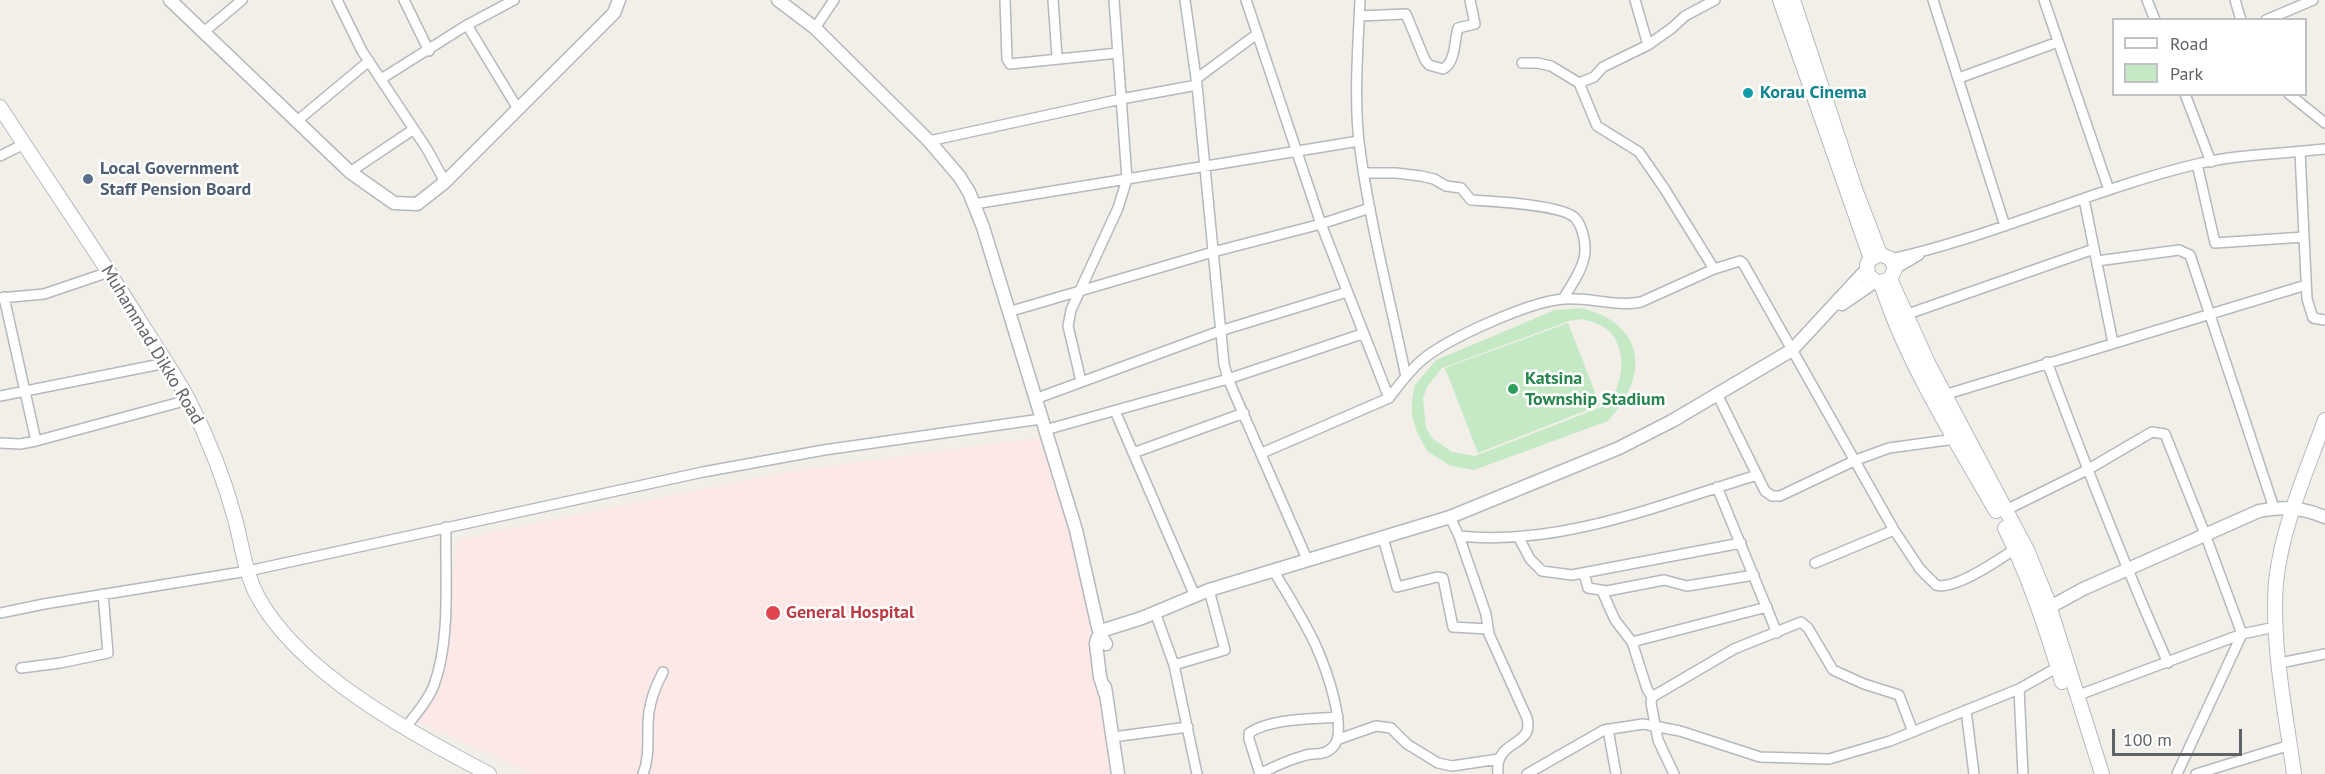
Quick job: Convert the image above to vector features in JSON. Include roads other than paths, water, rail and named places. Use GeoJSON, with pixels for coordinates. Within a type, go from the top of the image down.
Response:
{"type":"FeatureCollection","features":[{"type":"Feature","properties":{"kind":"main road"},"geometry":{"type":"LineString","coordinates":[[1780,0],[1881,269],[1944,395],[2027,550],[2058,667],[2092,774]]}},
{"type":"Feature","properties":{"kind":"main road"},"geometry":{"type":"LineString","coordinates":[[1793,0],[1902,336],[2043,606],[2102,774]]}},
{"type":"Feature","properties":{"kind":"main road","name":"Muhammad Dikko Road"},"geometry":{"type":"LineString","coordinates":[[0,107],[109,272],[188,400],[224,480],[248,571],[258,597],[275,621],[301,651],[344,686],[405,728],[489,774]]}},
{"type":"Feature","properties":{"kind":"main road"},"geometry":{"type":"LineString","coordinates":[[2294,774],[2275,627],[2277,580],[2291,512],[2322,439],[2325,420]]}},
{"type":"Feature","properties":{"kind":"street"},"geometry":{"type":"LineString","coordinates":[[171,0],[350,172],[394,203],[406,205],[417,204],[445,182],[614,13],[619,0]]}},
{"type":"Feature","properties":{"kind":"street"},"geometry":{"type":"LineString","coordinates":[[205,32],[242,0]]}},
{"type":"Feature","properties":{"kind":"street"},"geometry":{"type":"LineString","coordinates":[[337,0],[369,61],[414,129],[445,182]]}},
{"type":"Feature","properties":{"kind":"street"},"geometry":{"type":"LineString","coordinates":[[404,0],[429,51]]}},
{"type":"Feature","properties":{"kind":"street"},"geometry":{"type":"LineString","coordinates":[[381,79],[429,51],[467,25],[514,0]]}},
{"type":"Feature","properties":{"kind":"street"},"geometry":{"type":"LineString","coordinates":[[778,0],[815,28],[929,141],[959,176],[974,204],[984,227],[1076,530],[1103,639],[1105,693],[1118,774]]}},
{"type":"Feature","properties":{"kind":"street"},"geometry":{"type":"LineString","coordinates":[[815,28],[834,0]]}},
{"type":"Feature","properties":{"kind":"street"},"geometry":{"type":"LineString","coordinates":[[1005,0],[1008,62],[1012,65],[1118,53]]}},
{"type":"Feature","properties":{"kind":"street"},"geometry":{"type":"LineString","coordinates":[[1053,0],[1060,59]]}},
{"type":"Feature","properties":{"kind":"street"},"geometry":{"type":"LineString","coordinates":[[1081,381],[1068,326],[1071,310],[1118,208],[1127,179],[1114,0]]}},
{"type":"Feature","properties":{"kind":"street"},"geometry":{"type":"LineString","coordinates":[[1185,0],[1196,82],[1224,364],[1228,379],[1307,559]]}},
{"type":"Feature","properties":{"kind":"street"},"geometry":{"type":"LineString","coordinates":[[1246,0],[1321,224],[1362,334],[1389,398]]}},
{"type":"Feature","properties":{"kind":"street"},"geometry":{"type":"LineString","coordinates":[[1360,0],[1359,141],[1370,208],[1406,377]]}},
{"type":"Feature","properties":{"kind":"street"},"geometry":{"type":"LineString","coordinates":[[1359,16],[1406,14],[1425,60],[1429,65],[1443,69],[1447,67],[1454,50],[1458,28],[1475,24],[1470,0]]}},
{"type":"Feature","properties":{"kind":"street"},"geometry":{"type":"LineString","coordinates":[[1635,0],[1648,45]]}},
{"type":"Feature","properties":{"kind":"street"},"geometry":{"type":"LineString","coordinates":[[1579,83],[1594,77],[1603,67],[1648,45],[1685,16],[1714,0]]}},
{"type":"Feature","properties":{"kind":"street"},"geometry":{"type":"LineString","coordinates":[[1933,0],[2005,226]]}},
{"type":"Feature","properties":{"kind":"street"},"geometry":{"type":"LineString","coordinates":[[2044,0],[2109,190]]}},
{"type":"Feature","properties":{"kind":"street"},"geometry":{"type":"LineString","coordinates":[[2147,0],[2154,18]]}},
{"type":"Feature","properties":{"kind":"street"},"geometry":{"type":"LineString","coordinates":[[2235,0],[2240,18]]}},
{"type":"Feature","properties":{"kind":"street"},"geometry":{"type":"LineString","coordinates":[[2269,18],[2295,3],[2313,0]]}},
{"type":"Feature","properties":{"kind":"street"},"geometry":{"type":"LineString","coordinates":[[467,25],[518,109]]}},
{"type":"Feature","properties":{"kind":"street"},"geometry":{"type":"LineString","coordinates":[[929,141],[1196,82],[1257,34]]}},
{"type":"Feature","properties":{"kind":"street"},"geometry":{"type":"LineString","coordinates":[[1959,78],[2058,42]]}},
{"type":"Feature","properties":{"kind":"street"},"geometry":{"type":"LineString","coordinates":[[297,121],[369,61]]}},
{"type":"Feature","properties":{"kind":"street"},"geometry":{"type":"LineString","coordinates":[[1522,63],[1551,66],[1579,83],[1597,126],[1639,152],[1714,269]]}},
{"type":"Feature","properties":{"kind":"street"},"geometry":{"type":"LineString","coordinates":[[2186,96],[2211,162]]}},
{"type":"Feature","properties":{"kind":"street"},"geometry":{"type":"LineString","coordinates":[[2291,96],[2325,123]]}},
{"type":"Feature","properties":{"kind":"street"},"geometry":{"type":"LineString","coordinates":[[350,172],[414,129]]}},
{"type":"Feature","properties":{"kind":"street"},"geometry":{"type":"LineString","coordinates":[[974,204],[1359,141]]}},
{"type":"Feature","properties":{"kind":"street"},"geometry":{"type":"LineString","coordinates":[[0,156],[24,144]]}},
{"type":"Feature","properties":{"kind":"street"},"geometry":{"type":"LineString","coordinates":[[1103,639],[1113,636],[1142,618],[1209,590],[1450,516],[1619,448],[1672,421],[1792,350],[1830,310],[1881,269],[1926,251],[2109,190],[2197,164],[2325,149]]}},
{"type":"Feature","properties":{"kind":"street"},"geometry":{"type":"LineString","coordinates":[[2300,152],[2307,299],[2313,318],[2325,320]]}},
{"type":"Feature","properties":{"kind":"street"},"geometry":{"type":"LineString","coordinates":[[2197,164],[2215,243],[2304,237]]}},
{"type":"Feature","properties":{"kind":"street"},"geometry":{"type":"LineString","coordinates":[[1364,174],[1396,173],[1421,176],[1434,179],[1446,186],[1461,188],[1471,200],[1510,202],[1551,209],[1576,218],[1585,244],[1584,257],[1578,274],[1563,299]]}},
{"type":"Feature","properties":{"kind":"street"},"geometry":{"type":"LineString","coordinates":[[2084,199],[2113,343]]}},
{"type":"Feature","properties":{"kind":"street"},"geometry":{"type":"LineString","coordinates":[[1008,312],[1213,252],[1321,224],[1370,208]]}},
{"type":"Feature","properties":{"kind":"street"},"geometry":{"type":"LineString","coordinates":[[1905,315],[2094,249]]}},
{"type":"Feature","properties":{"kind":"street"},"geometry":{"type":"LineString","coordinates":[[2097,261],[2179,250],[2190,255],[2274,508]]}},
{"type":"Feature","properties":{"kind":"street"},"geometry":{"type":"LineString","coordinates":[[1262,453],[1389,398],[1423,359],[1450,341],[1521,309],[1563,299],[1630,304],[1641,302],[1714,269],[1743,262],[1894,530],[1920,569],[1941,587],[1981,570],[2015,549]]}},
{"type":"Feature","properties":{"kind":"street"},"geometry":{"type":"LineString","coordinates":[[36,441],[2,298],[44,294],[109,272]]}},
{"type":"Feature","properties":{"kind":"street"},"geometry":{"type":"LineString","coordinates":[[1944,395],[2306,285]]}},
{"type":"Feature","properties":{"kind":"street"},"geometry":{"type":"LineString","coordinates":[[1035,399],[1220,331],[1347,292]]}},
{"type":"Feature","properties":{"kind":"street"},"geometry":{"type":"LineString","coordinates":[[0,613],[17,608],[248,571],[704,472],[824,450],[1043,425],[1115,411],[1228,379],[1362,334]]}},
{"type":"Feature","properties":{"kind":"street"},"geometry":{"type":"LineString","coordinates":[[2047,362],[2127,570],[2168,663]]}},
{"type":"Feature","properties":{"kind":"street"},"geometry":{"type":"LineString","coordinates":[[0,396],[166,363]]}},
{"type":"Feature","properties":{"kind":"street"},"geometry":{"type":"LineString","coordinates":[[1717,394],[1765,491],[1772,496],[1780,496],[1856,460],[1889,448],[1955,439]]}},
{"type":"Feature","properties":{"kind":"street"},"geometry":{"type":"LineString","coordinates":[[0,443],[20,444],[36,441],[188,400]]}},
{"type":"Feature","properties":{"kind":"street"},"geometry":{"type":"LineString","coordinates":[[1115,411],[1195,596]]}},
{"type":"Feature","properties":{"kind":"street"},"geometry":{"type":"LineString","coordinates":[[1133,453],[1244,413]]}},
{"type":"Feature","properties":{"kind":"street"},"geometry":{"type":"LineString","coordinates":[[2006,510],[2087,470],[2152,432],[2165,434],[2242,634],[2177,774]]}},
{"type":"Feature","properties":{"kind":"street"},"geometry":{"type":"LineString","coordinates":[[1459,536],[1491,539],[1519,538],[1613,519],[1757,474]]}},
{"type":"Feature","properties":{"kind":"street"},"geometry":{"type":"LineString","coordinates":[[1717,487],[1777,633]]}},
{"type":"Feature","properties":{"kind":"street"},"geometry":{"type":"LineString","coordinates":[[2043,606],[2244,517],[2274,508],[2325,518]]}},
{"type":"Feature","properties":{"kind":"street"},"geometry":{"type":"LineString","coordinates":[[2244,517],[2291,512]]}},
{"type":"Feature","properties":{"kind":"street"},"geometry":{"type":"LineString","coordinates":[[1450,516],[1486,614],[1488,629],[1530,727],[1527,734],[1501,753],[1498,759],[1498,774]]}},
{"type":"Feature","properties":{"kind":"street"},"geometry":{"type":"LineString","coordinates":[[405,728],[434,687],[440,663],[444,622],[446,527]]}},
{"type":"Feature","properties":{"kind":"street"},"geometry":{"type":"LineString","coordinates":[[1815,563],[1894,530]]}},
{"type":"Feature","properties":{"kind":"street"},"geometry":{"type":"LineString","coordinates":[[1383,538],[1397,587],[1437,577],[1443,578],[1453,627],[1488,629]]}},
{"type":"Feature","properties":{"kind":"street"},"geometry":{"type":"LineString","coordinates":[[1519,538],[1530,559],[1542,571],[1556,574],[1584,573],[1741,543]]}},
{"type":"Feature","properties":{"kind":"street"},"geometry":{"type":"LineString","coordinates":[[1273,570],[1317,647],[1328,678],[1338,717],[1340,729],[1339,739],[1323,754],[1305,755],[1260,774],[1249,740],[1249,733],[1256,728],[1291,721],[1338,717]]}},
{"type":"Feature","properties":{"kind":"street"},"geometry":{"type":"LineString","coordinates":[[1584,573],[1586,587],[1602,591],[1664,580],[1687,586],[1754,574]]}},
{"type":"Feature","properties":{"kind":"street"},"geometry":{"type":"LineString","coordinates":[[1174,665],[1225,650],[1209,590]]}},
{"type":"Feature","properties":{"kind":"street"},"geometry":{"type":"LineString","coordinates":[[1602,591],[1615,620],[1632,642],[1647,689],[1652,697],[1651,704],[1658,740],[1674,774]]}},
{"type":"Feature","properties":{"kind":"street"},"geometry":{"type":"LineString","coordinates":[[21,668],[108,653],[103,594]]}},
{"type":"Feature","properties":{"kind":"street"},"geometry":{"type":"LineString","coordinates":[[1632,642],[1724,616],[1767,607]]}},
{"type":"Feature","properties":{"kind":"street"},"geometry":{"type":"LineString","coordinates":[[1155,612],[1174,665],[1197,774]]}},
{"type":"Feature","properties":{"kind":"street"},"geometry":{"type":"LineString","coordinates":[[1652,697],[1734,649],[1797,623],[1804,624],[1833,670],[1864,684],[1899,695],[1913,732]]}},
{"type":"Feature","properties":{"kind":"street"},"geometry":{"type":"LineString","coordinates":[[2076,696],[2242,634],[2275,627]]}},
{"type":"Feature","properties":{"kind":"street"},"geometry":{"type":"LineString","coordinates":[[2280,663],[2325,654]]}},
{"type":"Feature","properties":{"kind":"street"},"geometry":{"type":"LineString","coordinates":[[1527,774],[1608,729],[1643,724],[1680,731],[1760,757],[1829,759],[1913,732],[2019,689],[2058,667]]}},
{"type":"Feature","properties":{"kind":"street"},"geometry":{"type":"LineString","coordinates":[[643,774],[648,754],[649,713],[655,686],[663,672]]}},
{"type":"Feature","properties":{"kind":"street"},"geometry":{"type":"LineString","coordinates":[[2019,689],[2023,774]]}},
{"type":"Feature","properties":{"kind":"street"},"geometry":{"type":"LineString","coordinates":[[1966,710],[1974,774]]}},
{"type":"Feature","properties":{"kind":"street"},"geometry":{"type":"LineString","coordinates":[[1339,739],[1377,726],[1391,728],[1407,744],[1438,763],[1452,766],[1498,759]]}},
{"type":"Feature","properties":{"kind":"street"},"geometry":{"type":"LineString","coordinates":[[1113,737],[1188,727]]}},
{"type":"Feature","properties":{"kind":"street"},"geometry":{"type":"LineString","coordinates":[[1608,729],[1616,774]]}},
{"type":"Feature","properties":{"kind":"street"},"geometry":{"type":"LineString","coordinates":[[2196,774],[2290,745]]}},
{"type":"Feature","properties":{"kind":"place","name":"Korau Cinema"},"geometry":{"type":"Point","coordinates":[1748,93]}},
{"type":"Feature","properties":{"kind":"place","name":"Local Government Staff Pension Board"},"geometry":{"type":"Point","coordinates":[88,179]}},
{"type":"Feature","properties":{"kind":"place","name":"Katsina Township Stadium"},"geometry":{"type":"Point","coordinates":[1513,389]}},
{"type":"Feature","properties":{"kind":"place","name":"General Hospital"},"geometry":{"type":"Point","coordinates":[773,613]}}]}
